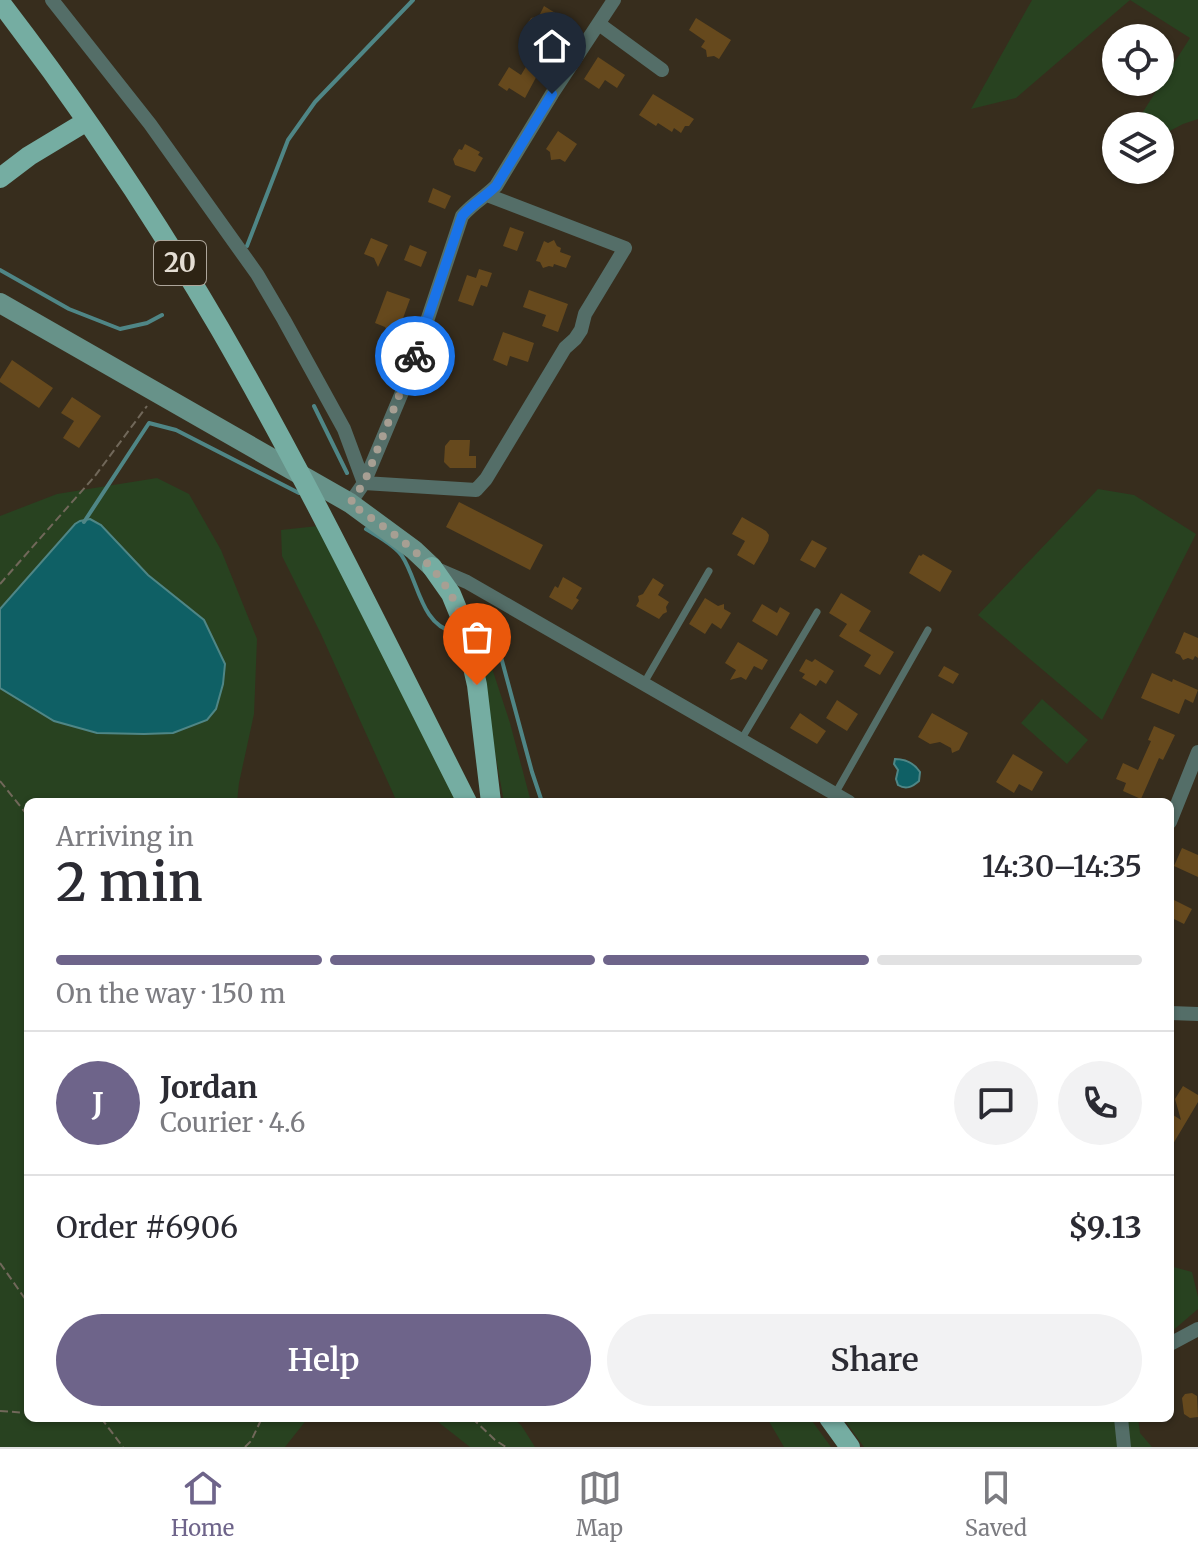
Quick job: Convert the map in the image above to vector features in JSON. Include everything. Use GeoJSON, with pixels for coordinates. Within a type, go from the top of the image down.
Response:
{"type":"FeatureCollection","features":[{"type":"Feature","properties":{"kind":"main road","name":"20"},"geometry":{"type":"LineString","coordinates":[[0,2],[87,121],[218,326],[320,512],[465,798]]}},
{"type":"Feature","properties":{"kind":"main road"},"geometry":{"type":"LineString","coordinates":[[0,178],[29,156],[87,121]]}},
{"type":"Feature","properties":{"kind":"main road"},"geometry":{"type":"LineString","coordinates":[[432,567],[451,594],[463,623],[477,685],[491,798]]}},
{"type":"Feature","properties":{"kind":"main road"},"geometry":{"type":"LineString","coordinates":[[832,1422],[850,1447]]}},
{"type":"Feature","properties":{"kind":"street"},"geometry":{"type":"LineString","coordinates":[[52,0],[150,124],[257,274],[344,429],[364,483]]}},
{"type":"Feature","properties":{"kind":"street"},"geometry":{"type":"LineString","coordinates":[[350,503],[364,483],[408,378],[462,216],[496,186],[614,0]]}},
{"type":"Feature","properties":{"kind":"street"},"geometry":{"type":"LineString","coordinates":[[599,24],[662,70]]}},
{"type":"Feature","properties":{"kind":"street"},"geometry":{"type":"LineString","coordinates":[[364,483],[476,490],[486,479],[565,348],[581,330],[585,314],[625,248],[487,195]]}},
{"type":"Feature","properties":{"kind":"street"},"geometry":{"type":"LineString","coordinates":[[0,303],[350,503],[432,567],[467,582],[842,798]]}},
{"type":"Feature","properties":{"kind":"street"},"geometry":{"type":"LineString","coordinates":[[1174,812],[1198,752]]}},
{"type":"Feature","properties":{"kind":"street"},"geometry":{"type":"LineString","coordinates":[[1174,1013],[1198,1014]]}},
{"type":"Feature","properties":{"kind":"street"},"geometry":{"type":"LineString","coordinates":[[1174,1342],[1198,1329]]}},
{"type":"Feature","properties":{"kind":"street"},"geometry":{"type":"LineString","coordinates":[[1121,1422],[1124,1447]]}},
{"type":"Feature","properties":{"kind":"lane"},"geometry":{"type":"LineString","coordinates":[[643,683],[709,571]]}},
{"type":"Feature","properties":{"kind":"lane"},"geometry":{"type":"LineString","coordinates":[[741,740],[817,612]]}},
{"type":"Feature","properties":{"kind":"lane"},"geometry":{"type":"LineString","coordinates":[[835,794],[928,630]]}},
{"type":"Feature","properties":{"kind":"path"},"geometry":{"type":"LineString","coordinates":[[0,584],[95,476],[157,393]]}},
{"type":"Feature","properties":{"kind":"path"},"geometry":{"type":"LineString","coordinates":[[0,781],[24,811]]}},
{"type":"Feature","properties":{"kind":"path"},"geometry":{"type":"LineString","coordinates":[[0,1263],[24,1297]]}},
{"type":"Feature","properties":{"kind":"path"},"geometry":{"type":"LineString","coordinates":[[0,1411],[24,1413]]}},
{"type":"Feature","properties":{"kind":"path"},"geometry":{"type":"LineString","coordinates":[[104,1422],[123,1447]]}},
{"type":"Feature","properties":{"kind":"path"},"geometry":{"type":"LineString","coordinates":[[245,1447],[260,1422]]}},
{"type":"Feature","properties":{"kind":"path"},"geometry":{"type":"LineString","coordinates":[[476,1422],[506,1447]]}},
{"type":"Feature","properties":{"kind":"green space"},"geometry":{"type":"Polygon","coordinates":[[[1032,0],[1130,0],[1016,98],[971,109],[1032,0]]]}},
{"type":"Feature","properties":{"kind":"green space"},"geometry":{"type":"Polygon","coordinates":[[[1130,0],[1198,0],[1198,119],[1174,129],[1174,112],[1143,112],[1153,96],[1174,96],[1174,63],[1190,38],[1174,28],[1174,24],[1168,24],[1130,0]]]}},
{"type":"Feature","properties":{"kind":"green space"},"geometry":{"type":"Polygon","coordinates":[[[157,478],[189,494],[221,550],[257,639],[254,714],[237,798],[24,798],[24,1422],[305,1422],[285,1447],[0,1447],[0,688],[54,721],[173,733],[207,720],[216,709],[225,673],[225,665],[204,620],[148,575],[101,525],[75,524],[0,609],[0,516],[57,494],[157,478]]]}},
{"type":"Feature","properties":{"kind":"green space"},"geometry":{"type":"Polygon","coordinates":[[[1098,489],[1134,495],[1196,534],[1102,720],[978,615],[1098,489]]]}},
{"type":"Feature","properties":{"kind":"green space"},"geometry":{"type":"Polygon","coordinates":[[[318,526],[455,798],[395,798],[282,556],[281,530],[318,526]]]}},
{"type":"Feature","properties":{"kind":"green space"},"geometry":{"type":"Polygon","coordinates":[[[485,647],[530,798],[503,798],[478,658],[485,647]]]}},
{"type":"Feature","properties":{"kind":"green space"},"geometry":{"type":"Polygon","coordinates":[[[1042,699],[1088,740],[1067,764],[1021,723],[1042,699]]]}},
{"type":"Feature","properties":{"kind":"green space"},"geometry":{"type":"Polygon","coordinates":[[[1174,1267],[1192,1272],[1198,1309],[1174,1330],[1174,1267]]]}},
{"type":"Feature","properties":{"kind":"green space"},"geometry":{"type":"Polygon","coordinates":[[[438,1422],[517,1422],[535,1447],[470,1447],[438,1422]]]}},
{"type":"Feature","properties":{"kind":"green space"},"geometry":{"type":"Polygon","coordinates":[[[769,1422],[813,1422],[831,1447],[784,1447],[769,1422]]]}},
{"type":"Feature","properties":{"kind":"green space"},"geometry":{"type":"Polygon","coordinates":[[[846,1422],[1139,1422],[1140,1433],[1152,1447],[864,1447],[846,1422]]]}},
{"type":"Feature","properties":{"kind":"water"},"geometry":{"type":"Polygon","coordinates":[[[90,519],[101,525],[148,575],[204,620],[225,664],[216,709],[207,720],[173,733],[97,733],[54,721],[0,688],[0,609],[75,524],[90,519]]]}},
{"type":"Feature","properties":{"kind":"water"},"geometry":{"type":"Polygon","coordinates":[[[895,759],[915,766],[920,772],[919,781],[909,787],[898,785],[895,759]]]}},
{"type":"Feature","properties":{"kind":"building"},"geometry":{"type":"Polygon","coordinates":[[[544,6],[573,24],[557,49],[525,27],[531,18],[539,16],[544,6]]]}},
{"type":"Feature","properties":{"kind":"building"},"geometry":{"type":"Polygon","coordinates":[[[696,18],[731,40],[719,59],[707,57],[706,50],[701,47],[705,41],[689,30],[696,18]]]}},
{"type":"Feature","properties":{"kind":"building"},"geometry":{"type":"Polygon","coordinates":[[[598,57],[625,75],[617,88],[605,80],[599,89],[584,79],[598,57]]]}},
{"type":"Feature","properties":{"kind":"building"},"geometry":{"type":"Polygon","coordinates":[[[530,60],[541,68],[525,98],[498,85],[509,67],[521,75],[530,60]]]}},
{"type":"Feature","properties":{"kind":"building"},"geometry":{"type":"Polygon","coordinates":[[[653,94],[694,119],[689,126],[685,126],[681,133],[674,128],[672,132],[639,115],[653,94]]]}},
{"type":"Feature","properties":{"kind":"building"},"geometry":{"type":"Polygon","coordinates":[[[558,131],[577,144],[565,162],[551,160],[550,152],[546,149],[558,131]]]}},
{"type":"Feature","properties":{"kind":"building"},"geometry":{"type":"Polygon","coordinates":[[[465,144],[480,152],[478,155],[483,158],[475,172],[455,165],[453,159],[465,144]]]}},
{"type":"Feature","properties":{"kind":"building"},"geometry":{"type":"Polygon","coordinates":[[[433,188],[451,196],[445,209],[428,202],[433,188]]]}},
{"type":"Feature","properties":{"kind":"building"},"geometry":{"type":"Polygon","coordinates":[[[510,227],[524,232],[517,251],[503,246],[510,227]]]}},
{"type":"Feature","properties":{"kind":"building"},"geometry":{"type":"Polygon","coordinates":[[[371,238],[388,245],[378,267],[374,258],[364,254],[371,238]]]}},
{"type":"Feature","properties":{"kind":"building"},"geometry":{"type":"Polygon","coordinates":[[[554,240],[561,248],[560,252],[571,256],[566,268],[554,264],[553,267],[543,268],[536,261],[544,241],[554,240]]]}},
{"type":"Feature","properties":{"kind":"building"},"geometry":{"type":"Polygon","coordinates":[[[410,245],[427,252],[421,267],[404,260],[410,245]]]}},
{"type":"Feature","properties":{"kind":"building"},"geometry":{"type":"Polygon","coordinates":[[[479,269],[492,273],[487,287],[481,285],[473,306],[458,301],[467,275],[476,278],[479,269]]]}},
{"type":"Feature","properties":{"kind":"building"},"geometry":{"type":"Polygon","coordinates":[[[529,290],[568,304],[558,332],[542,326],[546,315],[523,307],[529,290]]]}},
{"type":"Feature","properties":{"kind":"building"},"geometry":{"type":"Polygon","coordinates":[[[387,291],[410,299],[402,329],[391,333],[375,323],[387,291]]]}},
{"type":"Feature","properties":{"kind":"building"},"geometry":{"type":"Polygon","coordinates":[[[503,332],[534,343],[528,362],[510,356],[507,366],[493,360],[503,332]]]}},
{"type":"Feature","properties":{"kind":"building"},"geometry":{"type":"Polygon","coordinates":[[[12,360],[53,388],[39,408],[0,382],[12,360]]]}},
{"type":"Feature","properties":{"kind":"building"},"geometry":{"type":"Polygon","coordinates":[[[72,397],[101,416],[79,448],[63,438],[74,421],[61,413],[72,397]]]}},
{"type":"Feature","properties":{"kind":"building"},"geometry":{"type":"Polygon","coordinates":[[[450,440],[470,440],[469,456],[476,456],[476,468],[450,468],[444,462],[445,446],[450,440]]]}},
{"type":"Feature","properties":{"kind":"building"},"geometry":{"type":"Polygon","coordinates":[[[459,502],[543,545],[530,570],[446,527],[459,502]]]}},
{"type":"Feature","properties":{"kind":"building"},"geometry":{"type":"Polygon","coordinates":[[[742,517],[769,535],[754,565],[737,555],[745,541],[732,534],[742,517]]]}},
{"type":"Feature","properties":{"kind":"building"},"geometry":{"type":"Polygon","coordinates":[[[812,540],[827,548],[815,568],[800,560],[812,540]]]}},
{"type":"Feature","properties":{"kind":"building"},"geometry":{"type":"Polygon","coordinates":[[[923,554],[952,571],[940,592],[909,573],[919,555],[923,554]]]}},
{"type":"Feature","properties":{"kind":"building"},"geometry":{"type":"Polygon","coordinates":[[[563,577],[582,588],[572,610],[549,597],[563,577]]]}},
{"type":"Feature","properties":{"kind":"building"},"geometry":{"type":"Polygon","coordinates":[[[653,578],[664,585],[658,595],[669,602],[667,612],[659,619],[636,606],[638,596],[643,594],[653,578]]]}},
{"type":"Feature","properties":{"kind":"building"},"geometry":{"type":"Polygon","coordinates":[[[841,593],[871,611],[859,631],[894,652],[880,675],[864,666],[871,655],[839,636],[847,624],[829,613],[841,593]]]}},
{"type":"Feature","properties":{"kind":"building"},"geometry":{"type":"Polygon","coordinates":[[[705,598],[718,606],[724,604],[724,609],[731,613],[721,629],[712,623],[705,634],[689,624],[705,598]]]}},
{"type":"Feature","properties":{"kind":"building"},"geometry":{"type":"Polygon","coordinates":[[[762,604],[777,613],[780,607],[790,613],[777,636],[752,621],[762,604]]]}},
{"type":"Feature","properties":{"kind":"building"},"geometry":{"type":"Polygon","coordinates":[[[1184,632],[1198,638],[1198,658],[1183,660],[1175,653],[1184,632]]]}},
{"type":"Feature","properties":{"kind":"building"},"geometry":{"type":"Polygon","coordinates":[[[738,642],[768,660],[762,670],[754,666],[746,680],[741,677],[730,680],[736,670],[725,663],[738,642]]]}},
{"type":"Feature","properties":{"kind":"building"},"geometry":{"type":"Polygon","coordinates":[[[806,659],[812,662],[815,659],[834,671],[826,684],[820,680],[816,686],[802,678],[805,674],[799,671],[806,659]]]}},
{"type":"Feature","properties":{"kind":"building"},"geometry":{"type":"Polygon","coordinates":[[[944,666],[959,674],[953,684],[938,676],[944,666]]]}},
{"type":"Feature","properties":{"kind":"building"},"geometry":{"type":"Polygon","coordinates":[[[1152,673],[1198,690],[1193,703],[1185,699],[1179,714],[1141,698],[1152,673]]]}},
{"type":"Feature","properties":{"kind":"building"},"geometry":{"type":"Polygon","coordinates":[[[837,700],[858,714],[847,731],[826,718],[837,700]]]}},
{"type":"Feature","properties":{"kind":"building"},"geometry":{"type":"Polygon","coordinates":[[[800,713],[826,731],[817,744],[790,728],[800,713]]]}},
{"type":"Feature","properties":{"kind":"building"},"geometry":{"type":"Polygon","coordinates":[[[932,713],[968,733],[959,750],[952,753],[951,748],[940,742],[930,744],[918,737],[932,713]]]}},
{"type":"Feature","properties":{"kind":"building"},"geometry":{"type":"Polygon","coordinates":[[[1154,726],[1175,735],[1139,798],[1123,791],[1126,783],[1116,779],[1123,763],[1138,770],[1151,741],[1148,740],[1154,726]]]}},
{"type":"Feature","properties":{"kind":"building"},"geometry":{"type":"Polygon","coordinates":[[[1013,754],[1043,772],[1032,791],[1019,784],[1014,793],[996,782],[1013,754]]]}},
{"type":"Feature","properties":{"kind":"building"},"geometry":{"type":"Polygon","coordinates":[[[1182,848],[1198,855],[1198,877],[1174,866],[1182,848]]]}},
{"type":"Feature","properties":{"kind":"building"},"geometry":{"type":"Polygon","coordinates":[[[1174,900],[1192,909],[1184,924],[1174,919],[1174,900]]]}},
{"type":"Feature","properties":{"kind":"building"},"geometry":{"type":"Polygon","coordinates":[[[1183,1086],[1198,1095],[1198,1102],[1174,1142],[1174,1116],[1181,1120],[1175,1099],[1183,1086]]]}},
{"type":"Feature","properties":{"kind":"building"},"geometry":{"type":"Polygon","coordinates":[[[1192,1393],[1197,1396],[1198,1417],[1190,1418],[1184,1414],[1182,1398],[1192,1393]]]}},
{"type":"Feature","properties":{"kind":"waterway"},"geometry":{"type":"LineString","coordinates":[[247,246],[288,140],[315,102],[413,0]]}},
{"type":"Feature","properties":{"kind":"waterway"},"geometry":{"type":"LineString","coordinates":[[0,270],[69,309],[120,329],[147,323],[162,315]]}},
{"type":"Feature","properties":{"kind":"waterway"},"geometry":{"type":"LineString","coordinates":[[314,406],[347,473]]}},
{"type":"Feature","properties":{"kind":"waterway"},"geometry":{"type":"LineString","coordinates":[[84,522],[149,423],[176,430],[299,493]]}},
{"type":"Feature","properties":{"kind":"waterway"},"geometry":{"type":"LineString","coordinates":[[366,529],[399,552],[427,612],[443,628],[454,632]]}},
{"type":"Feature","properties":{"kind":"waterway"},"geometry":{"type":"LineString","coordinates":[[479,624],[494,631],[541,798]]}},
{"type":"Feature","properties":{"kind":"way so far"},"geometry":{"type":"LineString","coordinates":[[415,356],[364,483],[350,503],[414,550],[432,567],[451,594],[463,623],[477,685]]}},
{"type":"Feature","properties":{"kind":"route"},"geometry":{"type":"LineString","coordinates":[[415,356],[462,216],[496,186],[552,94]]}}]}
